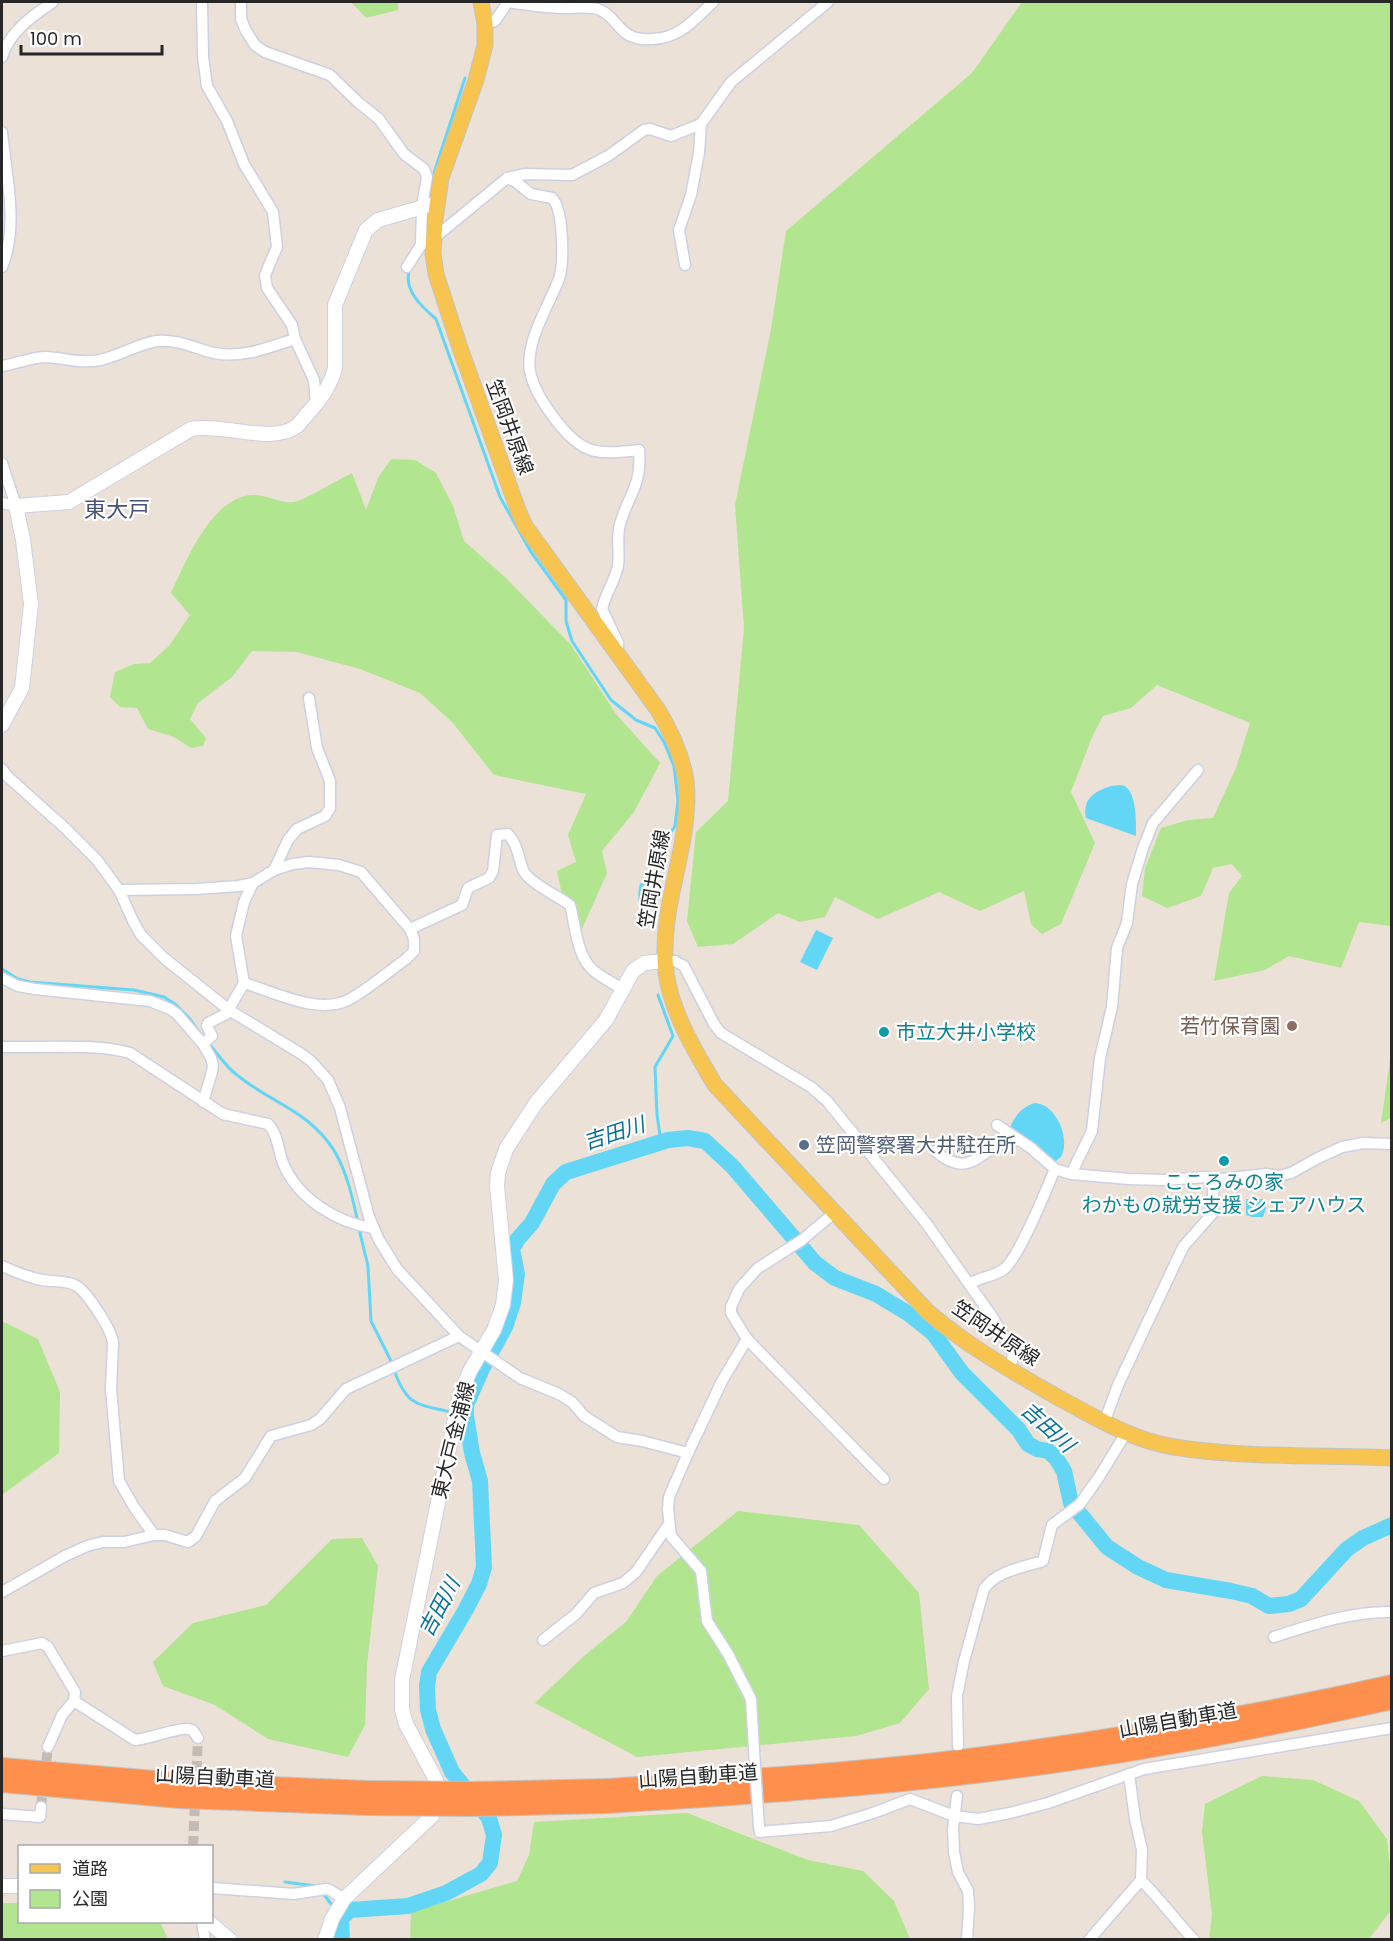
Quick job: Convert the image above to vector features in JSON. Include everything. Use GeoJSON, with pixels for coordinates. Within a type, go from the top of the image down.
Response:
{"type":"FeatureCollection","features":[{"type":"Feature","properties":{"kind":"highway","name":"山陽自動車道"},"geometry":{"type":"LineString","coordinates":[[2,1767],[471,1807],[609,1796],[975,1757],[1164,1729],[1392,1684]]}},
{"type":"Feature","properties":{"kind":"highway","name":"山陽自動車道"},"geometry":{"type":"LineString","coordinates":[[609,1796],[826,1790],[976,1774],[1159,1748],[1392,1700]]}},
{"type":"Feature","properties":{"kind":"highway","name":"山陽自動車道"},"geometry":{"type":"LineString","coordinates":[[2,1783],[179,1799],[367,1798]]}},
{"type":"Feature","properties":{"kind":"main road","name":"笠岡井原線"},"geometry":{"type":"LineString","coordinates":[[481,2],[485,24],[485,45],[441,177],[429,204],[435,264],[443,296],[518,510],[536,543],[667,725],[680,757],[687,794],[684,828],[666,915],[665,961],[668,982],[678,1013],[692,1046],[715,1085],[928,1312],[951,1332],[1008,1368],[1104,1423],[1126,1433],[1172,1446],[1212,1451],[1392,1458]]}},
{"type":"Feature","properties":{"kind":"main road"},"geometry":{"type":"LineString","coordinates":[[2,724],[22,688],[31,604],[25,551],[16,506],[69,502],[191,429],[219,427],[264,435],[296,427],[316,404],[333,377],[335,305],[366,230],[378,220],[429,204]]}},
{"type":"Feature","properties":{"kind":"main road","name":"東大戸金浦線"},"geometry":{"type":"LineString","coordinates":[[325,1940],[332,1919],[344,1899],[432,1816],[438,1796],[436,1780],[406,1724],[400,1696],[456,1413],[464,1383],[488,1355],[505,1293],[505,1267],[497,1203],[498,1173],[501,1161],[506,1149],[536,1103],[606,1020],[638,966],[644,963],[665,961]]}},
{"type":"Feature","properties":{"kind":"main road"},"geometry":{"type":"LineString","coordinates":[[2,1886],[18,1886]]}},
{"type":"Feature","properties":{"kind":"main road"},"geometry":{"type":"LineString","coordinates":[[210,1923],[230,1940]]}},
{"type":"Feature","properties":{"kind":"street"},"geometry":{"type":"LineString","coordinates":[[2,57],[4,49],[14,34],[35,14],[53,2]]}},
{"type":"Feature","properties":{"kind":"street"},"geometry":{"type":"LineString","coordinates":[[202,2],[202,57],[207,86],[227,121],[244,164],[273,212],[277,247],[265,276],[267,288],[292,325],[294,339],[314,380],[316,404]]}},
{"type":"Feature","properties":{"kind":"street"},"geometry":{"type":"LineString","coordinates":[[241,2],[241,19],[255,45],[265,52],[330,75],[379,119],[404,154],[424,169],[428,177],[429,204],[421,245],[407,267]]}},
{"type":"Feature","properties":{"kind":"street"},"geometry":{"type":"LineString","coordinates":[[485,24],[495,21],[508,2],[565,9],[589,8],[599,9],[607,14],[633,37],[646,40],[664,39],[676,35],[714,2]]}},
{"type":"Feature","properties":{"kind":"street"},"geometry":{"type":"LineString","coordinates":[[685,265],[679,230],[692,195],[701,124],[722,93],[741,73],[828,2]]}},
{"type":"Feature","properties":{"kind":"street"},"geometry":{"type":"LineString","coordinates":[[433,239],[507,178],[525,174],[572,175],[608,156],[644,130],[650,129],[671,136],[701,124]]}},
{"type":"Feature","properties":{"kind":"street"},"geometry":{"type":"LineString","coordinates":[[2,132],[10,206],[10,235],[2,267]]}},
{"type":"Feature","properties":{"kind":"street"},"geometry":{"type":"LineString","coordinates":[[507,178],[531,194],[552,198],[559,211],[560,275],[544,308],[530,356],[530,370],[536,387],[549,413],[564,431],[586,449],[611,453],[639,450],[641,468],[637,485],[619,525],[617,567],[602,609],[618,643],[618,654]]}},
{"type":"Feature","properties":{"kind":"street"},"geometry":{"type":"LineString","coordinates":[[2,366],[35,358],[80,362],[100,360],[157,341],[178,341],[216,353],[230,354],[262,350],[294,339]]}},
{"type":"Feature","properties":{"kind":"street"},"geometry":{"type":"LineString","coordinates":[[2,463],[16,506]]}},
{"type":"Feature","properties":{"kind":"street"},"geometry":{"type":"LineString","coordinates":[[2,503],[16,506]]}},
{"type":"Feature","properties":{"kind":"street"},"geometry":{"type":"LineString","coordinates":[[274,870],[288,840],[297,829],[325,816],[330,808],[330,781],[317,748],[309,698]]}},
{"type":"Feature","properties":{"kind":"street"},"geometry":{"type":"LineString","coordinates":[[2,769],[97,861],[119,890],[141,935],[164,957],[229,1010],[311,1061],[328,1080],[340,1108],[369,1228],[397,1269],[459,1336],[520,1378],[559,1394],[572,1402],[584,1416],[616,1437],[642,1441],[688,1454]]}},
{"type":"Feature","properties":{"kind":"street"},"geometry":{"type":"LineString","coordinates":[[1071,1174],[1092,1131],[1100,1058],[1112,1007],[1117,948],[1127,923],[1132,884],[1143,848],[1153,823],[1198,770]]}},
{"type":"Feature","properties":{"kind":"street"},"geometry":{"type":"LineString","coordinates":[[410,929],[462,905],[468,888],[489,878],[494,871],[497,835],[508,834],[515,842],[529,878],[570,905],[581,952],[588,963],[622,990]]}},
{"type":"Feature","properties":{"kind":"street"},"geometry":{"type":"LineString","coordinates":[[119,890],[212,888],[254,883],[274,870],[309,862],[351,868],[361,872],[410,929],[414,939],[414,951],[349,1000],[343,1002],[328,1005],[294,1001],[244,983]]}},
{"type":"Feature","properties":{"kind":"street"},"geometry":{"type":"LineString","coordinates":[[205,1042],[212,1036],[207,1026],[208,1023],[221,1018],[229,1010],[244,983],[236,936],[244,902],[254,883]]}},
{"type":"Feature","properties":{"kind":"street"},"geometry":{"type":"LineString","coordinates":[[665,961],[675,960],[684,966],[721,1033],[820,1093],[926,1223],[993,1318],[1012,1353],[1012,1361],[1008,1368]]}},
{"type":"Feature","properties":{"kind":"street"},"geometry":{"type":"LineString","coordinates":[[2,978],[18,986],[35,989],[150,1001],[177,1014],[205,1042],[213,1065],[204,1102]]}},
{"type":"Feature","properties":{"kind":"street"},"geometry":{"type":"LineString","coordinates":[[2,1047],[122,1050],[232,1118],[268,1124],[273,1129],[285,1167],[300,1188],[327,1213],[369,1228]]}},
{"type":"Feature","properties":{"kind":"street"},"geometry":{"type":"LineString","coordinates":[[997,1125],[1055,1169],[1071,1174],[1129,1179],[1165,1180],[1206,1177],[1213,1180],[1291,1173],[1342,1147],[1363,1143],[1392,1144]]}},
{"type":"Feature","properties":{"kind":"street"},"geometry":{"type":"LineString","coordinates":[[935,1151],[957,1165],[966,1164],[1003,1142],[1018,1140]]}},
{"type":"Feature","properties":{"kind":"street"},"geometry":{"type":"LineString","coordinates":[[969,1284],[1000,1272],[1009,1263],[1041,1202],[1055,1169]]}},
{"type":"Feature","properties":{"kind":"street"},"geometry":{"type":"LineString","coordinates":[[1104,1423],[1118,1385],[1183,1247],[1213,1213],[1213,1180]]}},
{"type":"Feature","properties":{"kind":"street"},"geometry":{"type":"LineString","coordinates":[[834,1213],[798,1243],[758,1268],[747,1278],[730,1308],[747,1339],[884,1479]]}},
{"type":"Feature","properties":{"kind":"street"},"geometry":{"type":"LineString","coordinates":[[2,1266],[44,1281],[74,1284],[83,1291],[104,1322],[113,1343],[111,1389],[119,1481],[154,1535]]}},
{"type":"Feature","properties":{"kind":"street"},"geometry":{"type":"LineString","coordinates":[[2,1592],[87,1546],[103,1542],[124,1542],[154,1535],[165,1535],[188,1542],[196,1536],[215,1501],[245,1478],[272,1436],[311,1425],[320,1419],[346,1389],[459,1336]]}},
{"type":"Feature","properties":{"kind":"street"},"geometry":{"type":"LineString","coordinates":[[747,1339],[722,1381],[669,1497],[669,1524],[671,1536],[701,1571],[707,1621],[728,1654],[751,1699],[759,1832],[831,1826],[910,1800],[954,1816],[978,1819],[1048,1803],[1144,1769],[1392,1728]]}},
{"type":"Feature","properties":{"kind":"street"},"geometry":{"type":"LineString","coordinates":[[958,1746],[957,1696],[984,1589],[988,1582],[1000,1575],[1043,1561],[1052,1526],[1080,1504],[1099,1478],[1126,1433]]}},
{"type":"Feature","properties":{"kind":"street"},"geometry":{"type":"LineString","coordinates":[[543,1640],[576,1614],[594,1593],[623,1583],[636,1572],[669,1524]]}},
{"type":"Feature","properties":{"kind":"street"},"geometry":{"type":"LineString","coordinates":[[1274,1637],[1314,1624],[1378,1612],[1392,1612]]}},
{"type":"Feature","properties":{"kind":"street"},"geometry":{"type":"LineString","coordinates":[[2,1651],[42,1643],[48,1647],[75,1692],[74,1701],[62,1715],[48,1747]]}},
{"type":"Feature","properties":{"kind":"street"},"geometry":{"type":"LineString","coordinates":[[74,1701],[135,1740],[147,1739],[183,1728],[192,1730],[198,1738]]}},
{"type":"Feature","properties":{"kind":"street"},"geometry":{"type":"LineString","coordinates":[[1089,1940],[1141,1880],[1142,1850],[1129,1774]]}},
{"type":"Feature","properties":{"kind":"street"},"geometry":{"type":"LineString","coordinates":[[957,1796],[954,1816],[954,1852],[958,1872],[968,1891],[967,1940]]}},
{"type":"Feature","properties":{"kind":"street"},"geometry":{"type":"LineString","coordinates":[[2,1814],[40,1817],[41,1807]]}},
{"type":"Feature","properties":{"kind":"street"},"geometry":{"type":"LineString","coordinates":[[1141,1880],[1161,1899],[1177,1922],[1194,1940]]}},
{"type":"Feature","properties":{"kind":"street"},"geometry":{"type":"LineString","coordinates":[[213,1888],[276,1893],[330,1890],[344,1899]]}},
{"type":"Feature","properties":{"kind":"street"},"geometry":{"type":"LineString","coordinates":[[202,1923],[205,1940]]}},
{"type":"Feature","properties":{"kind":"green space"},"geometry":{"type":"Polygon","coordinates":[[[351,2],[398,2],[398,10],[366,18],[351,2]]]}},
{"type":"Feature","properties":{"kind":"green space"},"geometry":{"type":"Polygon","coordinates":[[[1022,2],[1391,2],[1391,926],[1359,922],[1341,968],[1289,956],[1265,970],[1214,981],[1229,893],[1242,876],[1232,864],[1213,868],[1201,896],[1167,908],[1142,896],[1145,868],[1161,828],[1188,820],[1213,818],[1236,768],[1250,723],[1157,685],[1131,708],[1103,716],[1092,737],[1071,792],[1095,843],[1061,924],[1042,934],[1031,924],[1024,891],[980,911],[939,892],[878,919],[835,897],[825,917],[800,922],[778,913],[733,944],[698,947],[687,921],[696,832],[728,801],[744,628],[735,505],[771,329],[786,231],[972,73],[1022,2]]]}},
{"type":"Feature","properties":{"kind":"green space"},"geometry":{"type":"Polygon","coordinates":[[[391,459],[415,460],[436,473],[453,506],[464,541],[505,577],[571,645],[616,714],[660,763],[634,812],[602,851],[607,873],[578,938],[569,928],[557,871],[576,862],[568,835],[586,794],[494,775],[452,722],[420,693],[360,669],[297,652],[252,651],[232,677],[198,703],[190,719],[206,738],[203,746],[191,748],[174,737],[148,729],[137,708],[120,707],[110,697],[115,672],[134,664],[150,663],[169,646],[190,615],[171,593],[202,532],[225,506],[238,498],[253,495],[284,502],[299,501],[352,473],[366,510],[378,478],[391,459]]]}},
{"type":"Feature","properties":{"kind":"green space"},"geometry":{"type":"Polygon","coordinates":[[[1391,1053],[1391,1118],[1381,1123],[1391,1053]]]}},
{"type":"Feature","properties":{"kind":"green space"},"geometry":{"type":"Polygon","coordinates":[[[2,1321],[38,1339],[60,1392],[59,1453],[2,1495],[2,1321]]]}},
{"type":"Feature","properties":{"kind":"green space"},"geometry":{"type":"Polygon","coordinates":[[[738,1511],[859,1525],[919,1593],[929,1689],[900,1723],[856,1736],[637,1757],[535,1703],[585,1655],[626,1622],[657,1576],[738,1511]]]}},
{"type":"Feature","properties":{"kind":"green space"},"geometry":{"type":"Polygon","coordinates":[[[362,1538],[378,1566],[367,1665],[365,1725],[348,1757],[268,1739],[215,1705],[163,1686],[153,1662],[193,1623],[266,1605],[332,1539],[362,1538]]]}},
{"type":"Feature","properties":{"kind":"green space"},"geometry":{"type":"Polygon","coordinates":[[[1262,1776],[1313,1780],[1359,1801],[1387,1839],[1391,1877],[1391,1910],[1369,1939],[1209,1939],[1212,1915],[1202,1831],[1205,1804],[1262,1776]]]}},
{"type":"Feature","properties":{"kind":"green space"},"geometry":{"type":"Polygon","coordinates":[[[687,1813],[808,1860],[863,1871],[894,1901],[910,1939],[410,1939],[411,1912],[517,1881],[529,1855],[534,1822],[687,1813]]]}},
{"type":"Feature","properties":{"kind":"green space"},"geometry":{"type":"Polygon","coordinates":[[[2,1903],[18,1903],[18,1923],[160,1923],[168,1939],[2,1939],[2,1903]]]}},
{"type":"Feature","properties":{"kind":"water"},"geometry":{"type":"Polygon","coordinates":[[[1111,786],[1123,786],[1130,791],[1135,810],[1136,836],[1086,818],[1086,806],[1091,797],[1111,786]]]}},
{"type":"Feature","properties":{"kind":"water"},"geometry":{"type":"Polygon","coordinates":[[[816,930],[833,938],[817,970],[800,962],[816,930]]]}},
{"type":"Feature","properties":{"kind":"water"},"geometry":{"type":"Polygon","coordinates":[[[1035,1103],[1049,1109],[1060,1123],[1063,1132],[1064,1149],[1061,1157],[1054,1164],[1010,1128],[1020,1112],[1035,1103]]]}},
{"type":"Feature","properties":{"kind":"water"},"geometry":{"type":"Polygon","coordinates":[[[1246,1199],[1265,1199],[1266,1208],[1263,1217],[1246,1215],[1246,1199]]]}},
{"type":"Feature","properties":{"kind":"waterway"},"geometry":{"type":"LineString","coordinates":[[432,179],[465,78]]}},
{"type":"Feature","properties":{"kind":"waterway"},"geometry":{"type":"LineString","coordinates":[[409,271],[409,285],[415,298],[436,319],[500,497],[531,552],[566,600],[566,621],[572,641],[611,700],[636,720],[655,728],[674,766],[678,801],[675,826],[666,840],[661,864],[652,878],[641,885],[641,905],[649,924]]}},
{"type":"Feature","properties":{"kind":"waterway"},"geometry":{"type":"LineString","coordinates":[[2,969],[18,979],[30,982],[134,990],[164,997],[175,1004],[199,1032]]}},
{"type":"Feature","properties":{"kind":"waterway"},"geometry":{"type":"LineString","coordinates":[[658,995],[673,1036],[655,1067],[657,1115],[661,1142]]}},
{"type":"Feature","properties":{"kind":"waterway"},"geometry":{"type":"LineString","coordinates":[[209,1044],[233,1072],[302,1117],[325,1138],[343,1169],[358,1223]]}},
{"type":"Feature","properties":{"kind":"waterway","name":"吉田川"},"geometry":{"type":"LineString","coordinates":[[342,1940],[341,1918],[350,1910],[408,1906],[446,1893],[481,1874],[490,1863],[494,1835],[489,1818],[452,1772],[433,1729],[428,1710],[427,1686],[429,1672],[465,1611],[479,1584],[484,1567],[480,1481],[472,1453],[466,1405],[505,1327],[513,1303],[517,1274],[512,1249],[532,1223],[553,1184],[566,1172],[668,1140],[688,1138],[705,1141],[733,1167],[815,1263],[835,1278],[876,1294],[909,1314],[933,1333],[962,1373],[1018,1429],[1028,1444],[1048,1451],[1056,1458],[1064,1471],[1071,1503],[1107,1547],[1138,1567],[1166,1580],[1252,1596],[1269,1606],[1289,1604],[1301,1599],[1347,1549],[1363,1538],[1392,1525]]}},
{"type":"Feature","properties":{"kind":"waterway"},"geometry":{"type":"LineString","coordinates":[[359,1229],[368,1266],[371,1321],[392,1363]]}},
{"type":"Feature","properties":{"kind":"waterway"},"geometry":{"type":"LineString","coordinates":[[394,1370],[403,1391],[414,1402],[451,1412]]}},
{"type":"Feature","properties":{"kind":"waterway"},"geometry":{"type":"LineString","coordinates":[[285,1882],[316,1886]]}},
{"type":"Feature","properties":{"kind":"waterway"},"geometry":{"type":"LineString","coordinates":[[323,1893],[331,1904]]}},
{"type":"Feature","properties":{"kind":"tunnel"},"geometry":{"type":"LineString","coordinates":[[193,1845],[198,1738]]}},
{"type":"Feature","properties":{"kind":"tunnel"},"geometry":{"type":"LineString","coordinates":[[41,1807],[48,1747]]}},
{"type":"Feature","properties":{"kind":"place","name":"若竹保育園"},"geometry":{"type":"Point","coordinates":[1292,1026]}},
{"type":"Feature","properties":{"kind":"place","name":"市立大井小学校"},"geometry":{"type":"Point","coordinates":[884,1032]}},
{"type":"Feature","properties":{"kind":"place","name":"笠岡警察署大井駐在所"},"geometry":{"type":"Point","coordinates":[804,1145]}},
{"type":"Feature","properties":{"kind":"place","name":"こころみの家 わかもの就労支援 シェアハウス"},"geometry":{"type":"Point","coordinates":[1224,1161]}},
{"type":"Feature","properties":{"kind":"district","name":"東大戸"},"geometry":{"type":"Point","coordinates":[117,509]}}]}
